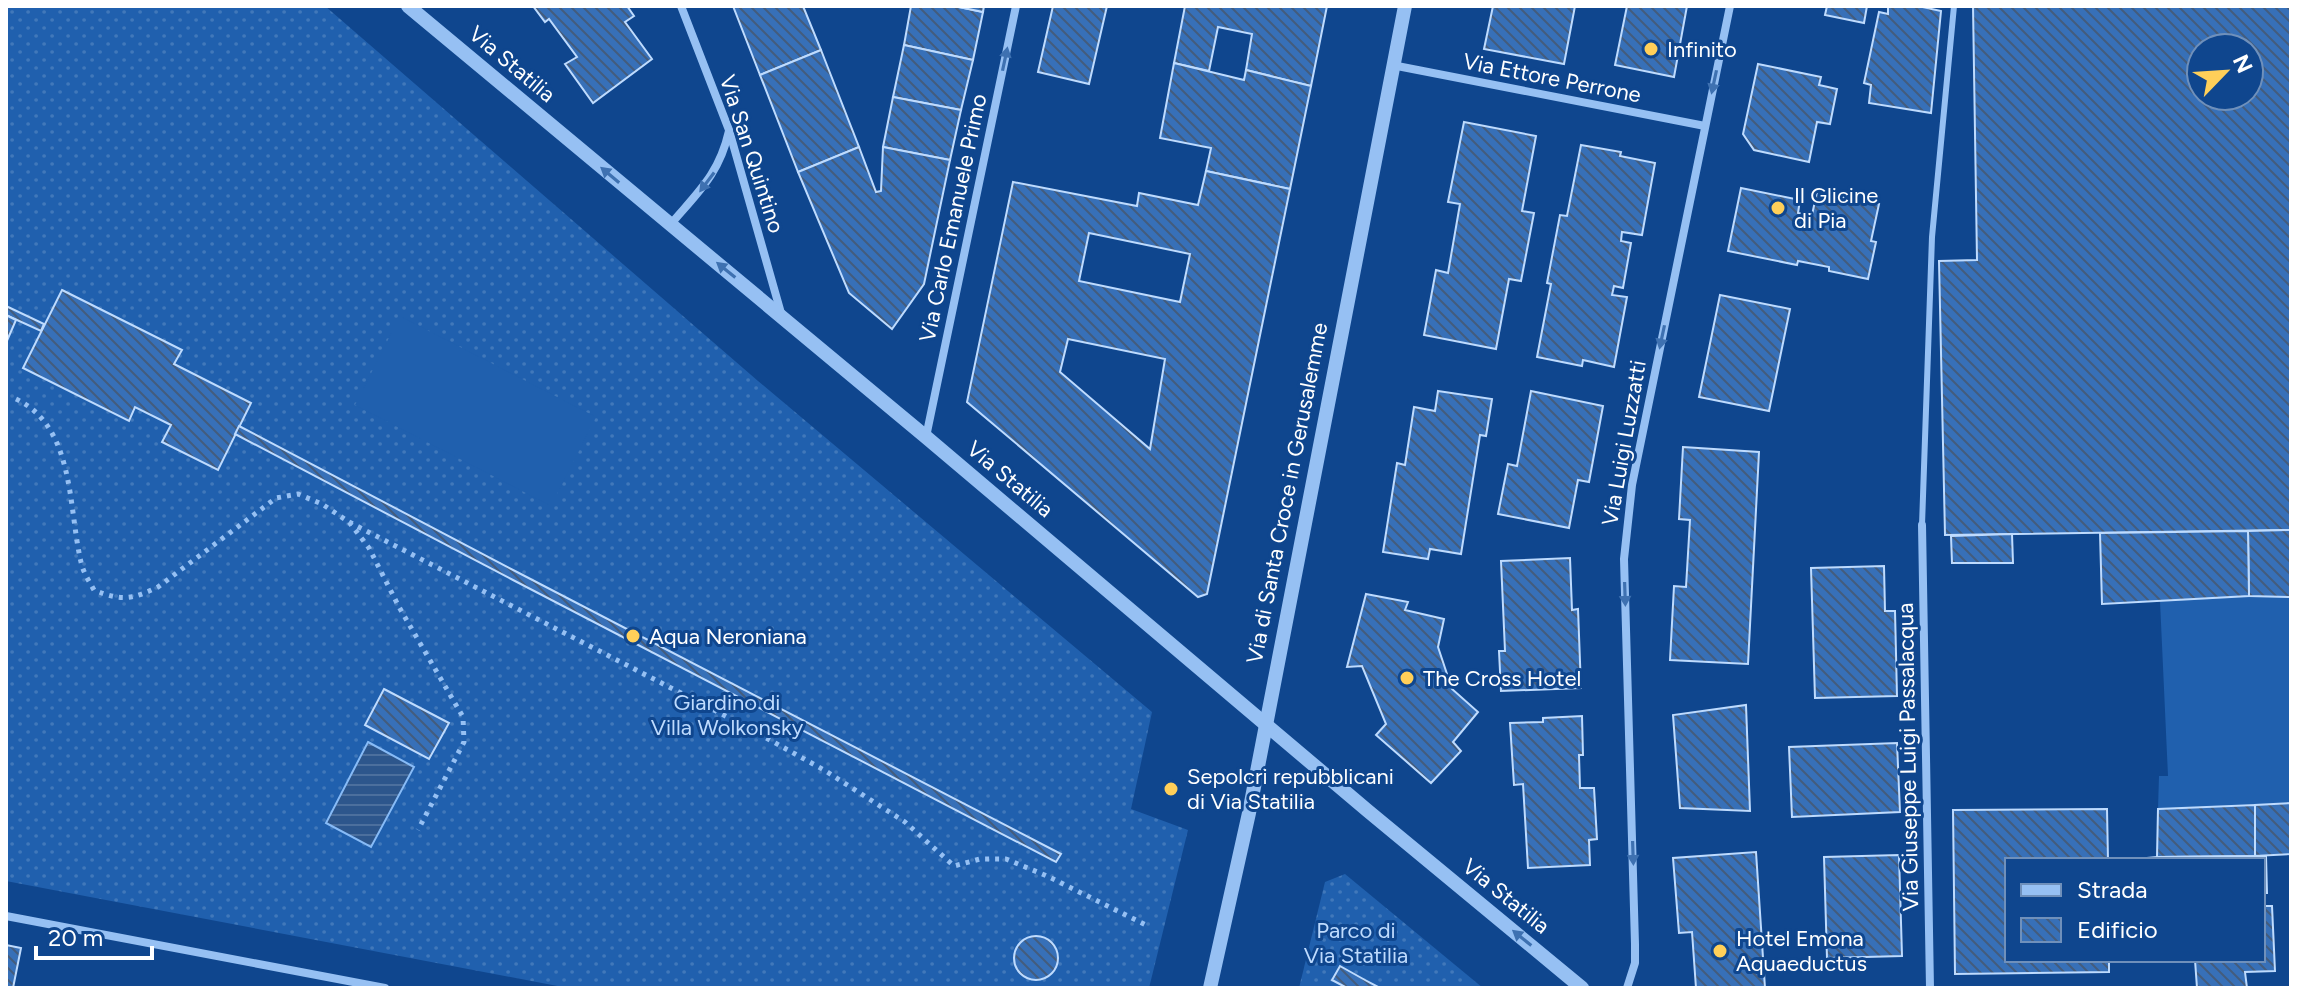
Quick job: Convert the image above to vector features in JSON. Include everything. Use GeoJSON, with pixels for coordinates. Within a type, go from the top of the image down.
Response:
{"type":"FeatureCollection","features":[{"type":"Feature","properties":{"kind":"street","name":"Via Statilia"},"geometry":{"type":"LineString","coordinates":[[408,6],[1582,988]]}},
{"type":"Feature","properties":{"kind":"street","name":"Via San Quintino"},"geometry":{"type":"LineString","coordinates":[[681,6],[729,130],[781,316]]}},
{"type":"Feature","properties":{"kind":"street","name":"Via Carlo Emanuele Primo"},"geometry":{"type":"LineString","coordinates":[[926,437],[1016,6]]}},
{"type":"Feature","properties":{"kind":"street","name":"Via di Santa Croce in Gerusalemme"},"geometry":{"type":"LineString","coordinates":[[1210,988],[1267,724],[1405,6]]}},
{"type":"Feature","properties":{"kind":"street","name":"Via Luigi Luzzatti"},"geometry":{"type":"LineString","coordinates":[[1627,988],[1635,963],[1635,944],[1624,568],[1626,528],[1632,485],[1730,6]]}},
{"type":"Feature","properties":{"kind":"street","name":"Via Ettore Perrone"},"geometry":{"type":"LineString","coordinates":[[1392,65],[1705,126]]}},
{"type":"Feature","properties":{"kind":"street"},"geometry":{"type":"LineString","coordinates":[[670,225],[713,175],[729,130]]}},
{"type":"Feature","properties":{"kind":"street","name":"Via Giuseppe Luigi Passalacqua"},"geometry":{"type":"LineString","coordinates":[[1922,525],[1930,988]]}},
{"type":"Feature","properties":{"kind":"street"},"geometry":{"type":"LineString","coordinates":[[6,916],[385,988]]}},
{"type":"Feature","properties":{"kind":"lane"},"geometry":{"type":"LineString","coordinates":[[1922,525],[1932,237],[1954,6]]}},
{"type":"Feature","properties":{"kind":"path"},"geometry":{"type":"LineString","coordinates":[[16,399],[32,407],[59,445],[69,486],[81,565],[94,590],[116,599],[137,597],[158,587],[276,498],[298,494],[824,770],[905,822],[954,866],[980,859],[1006,859],[1148,926]]}},
{"type":"Feature","properties":{"kind":"path"},"geometry":{"type":"LineString","coordinates":[[349,522],[369,548],[399,607],[463,717],[464,742],[418,830]]}},
{"type":"Feature","properties":{"kind":"green space","name":"Giardino di Villa Wolkonsky"},"geometry":{"type":"Polygon","coordinates":[[[6,6],[325,6],[758,381],[1152,712],[1131,809],[1188,830],[1149,988],[568,988],[6,881],[6,6]]]}},
{"type":"Feature","properties":{"kind":"green space"},"geometry":{"type":"Polygon","coordinates":[[[400,316],[596,417],[551,506],[355,405],[400,316]]]}},
{"type":"Feature","properties":{"kind":"green space"},"geometry":{"type":"Polygon","coordinates":[[[2291,597],[2291,803],[2158,809],[2159,776],[2168,776],[2160,601],[2291,597]]]}},
{"type":"Feature","properties":{"kind":"green space","name":"Parco di Via Statilia"},"geometry":{"type":"Polygon","coordinates":[[[1345,874],[1483,988],[1299,988],[1325,882],[1345,874]]]}},
{"type":"Feature","properties":{"kind":"shaded area"},"geometry":{"type":"Polygon","coordinates":[[[368,742],[414,767],[371,847],[326,823],[368,742]]]}},
{"type":"Feature","properties":{"kind":"building"},"geometry":{"type":"Polygon","coordinates":[[[533,6],[627,6],[634,16],[625,22],[652,59],[593,103],[565,64],[577,57],[549,19],[545,22],[533,6]]]}},
{"type":"Feature","properties":{"kind":"building"},"geometry":{"type":"Polygon","coordinates":[[[733,6],[803,6],[821,50],[760,75],[733,6]]]}},
{"type":"Feature","properties":{"kind":"building"},"geometry":{"type":"Polygon","coordinates":[[[911,6],[954,6],[983,12],[973,60],[904,45],[911,6]]]}},
{"type":"Feature","properties":{"kind":"building"},"geometry":{"type":"Polygon","coordinates":[[[954,6],[984,6],[983,12],[954,6]]]}},
{"type":"Feature","properties":{"kind":"building"},"geometry":{"type":"Polygon","coordinates":[[[1053,6],[1107,6],[1089,84],[1038,72],[1053,6]]]}},
{"type":"Feature","properties":{"kind":"building"},"geometry":{"type":"Polygon","coordinates":[[[1185,6],[1327,6],[1311,86],[1246,70],[1252,34],[1218,27],[1209,71],[1174,63],[1185,6]]]}},
{"type":"Feature","properties":{"kind":"building"},"geometry":{"type":"Polygon","coordinates":[[[1493,6],[1575,6],[1564,64],[1484,49],[1493,6]]]}},
{"type":"Feature","properties":{"kind":"building"},"geometry":{"type":"Polygon","coordinates":[[[1627,6],[1687,6],[1674,77],[1615,65],[1627,6]]]}},
{"type":"Feature","properties":{"kind":"building"},"geometry":{"type":"Polygon","coordinates":[[[1827,6],[1867,6],[1864,23],[1825,15],[1827,6]]]}},
{"type":"Feature","properties":{"kind":"building"},"geometry":{"type":"Polygon","coordinates":[[[1888,6],[1918,6],[1941,11],[1931,113],[1869,103],[1871,85],[1864,83],[1879,12],[1888,14],[1888,6]]]}},
{"type":"Feature","properties":{"kind":"building"},"geometry":{"type":"Polygon","coordinates":[[[1973,6],[2291,6],[2291,530],[1945,535],[1939,261],[1977,260],[1973,6]]]}},
{"type":"Feature","properties":{"kind":"building"},"geometry":{"type":"Polygon","coordinates":[[[904,45],[973,60],[961,110],[893,97],[904,45]]]}},
{"type":"Feature","properties":{"kind":"building"},"geometry":{"type":"Polygon","coordinates":[[[821,50],[859,147],[798,172],[760,75],[821,50]]]}},
{"type":"Feature","properties":{"kind":"building"},"geometry":{"type":"Polygon","coordinates":[[[1174,63],[1244,80],[1246,70],[1311,86],[1290,189],[1206,171],[1211,148],[1160,138],[1174,63]]]}},
{"type":"Feature","properties":{"kind":"building"},"geometry":{"type":"Polygon","coordinates":[[[1758,64],[1821,77],[1819,85],[1837,89],[1830,124],[1817,122],[1809,162],[1754,150],[1743,134],[1758,64]]]}},
{"type":"Feature","properties":{"kind":"building"},"geometry":{"type":"Polygon","coordinates":[[[893,97],[961,110],[950,160],[883,147],[893,97]]]}},
{"type":"Feature","properties":{"kind":"building"},"geometry":{"type":"Polygon","coordinates":[[[1464,122],[1536,136],[1522,211],[1534,213],[1521,281],[1509,279],[1496,349],[1424,335],[1436,270],[1448,273],[1460,204],[1448,202],[1464,122]]]}},
{"type":"Feature","properties":{"kind":"building"},"geometry":{"type":"Polygon","coordinates":[[[1581,145],[1621,152],[1620,156],[1655,163],[1642,235],[1622,232],[1621,241],[1631,243],[1623,288],[1614,286],[1612,295],[1627,297],[1614,367],[1583,360],[1582,366],[1537,357],[1560,215],[1567,216],[1581,145]]]}},
{"type":"Feature","properties":{"kind":"building"},"geometry":{"type":"Polygon","coordinates":[[[859,147],[876,192],[881,191],[883,147],[950,160],[924,284],[892,329],[849,293],[798,172],[859,147]]]}},
{"type":"Feature","properties":{"kind":"building"},"geometry":{"type":"Polygon","coordinates":[[[1206,171],[1290,189],[1207,594],[1198,597],[967,402],[1013,182],[1137,206],[1139,193],[1198,205],[1206,171]],[[1089,233],[1079,281],[1180,302],[1190,254],[1089,233]],[[1068,339],[1060,372],[1150,449],[1165,359],[1068,339]]]}},
{"type":"Feature","properties":{"kind":"building"},"geometry":{"type":"Polygon","coordinates":[[[1741,188],[1800,200],[1798,213],[1812,215],[1817,192],[1879,204],[1871,241],[1876,242],[1868,279],[1829,271],[1829,267],[1798,261],[1797,265],[1728,251],[1741,188]]]}},
{"type":"Feature","properties":{"kind":"building"},"geometry":{"type":"Polygon","coordinates":[[[62,290],[182,350],[174,364],[251,403],[218,470],[162,442],[171,425],[135,407],[129,421],[23,368],[62,290]]]}},
{"type":"Feature","properties":{"kind":"building"},"geometry":{"type":"Polygon","coordinates":[[[1720,295],[1790,309],[1769,411],[1699,397],[1720,295]]]}},
{"type":"Feature","properties":{"kind":"building"},"geometry":{"type":"Polygon","coordinates":[[[6,306],[44,324],[41,331],[6,315],[6,306]]]}},
{"type":"Feature","properties":{"kind":"building"},"geometry":{"type":"Polygon","coordinates":[[[6,315],[16,320],[6,343],[6,315]]]}},
{"type":"Feature","properties":{"kind":"building"},"geometry":{"type":"Polygon","coordinates":[[[1438,391],[1492,399],[1486,436],[1480,435],[1461,554],[1430,549],[1428,559],[1383,552],[1397,463],[1405,465],[1414,407],[1435,411],[1438,391]]]}},
{"type":"Feature","properties":{"kind":"building"},"geometry":{"type":"Polygon","coordinates":[[[1531,391],[1603,406],[1589,482],[1578,480],[1569,528],[1498,514],[1508,464],[1517,466],[1531,391]]]}},
{"type":"Feature","properties":{"kind":"building","name":"Aqua Neroniana"},"geometry":{"type":"Polygon","coordinates":[[[239,426],[1061,854],[1056,862],[513,580],[235,434],[239,426]]]}},
{"type":"Feature","properties":{"kind":"building"},"geometry":{"type":"Polygon","coordinates":[[[1683,447],[1759,452],[1748,664],[1670,660],[1674,586],[1686,587],[1690,520],[1679,519],[1683,447]]]}},
{"type":"Feature","properties":{"kind":"building"},"geometry":{"type":"Polygon","coordinates":[[[2291,530],[2291,597],[2249,596],[2248,531],[2291,530]]]}},
{"type":"Feature","properties":{"kind":"building"},"geometry":{"type":"Polygon","coordinates":[[[2248,531],[2249,596],[2102,604],[2100,533],[2248,531]]]}},
{"type":"Feature","properties":{"kind":"building"},"geometry":{"type":"Polygon","coordinates":[[[2012,534],[2013,563],[1952,563],[1951,536],[2012,534]]]}},
{"type":"Feature","properties":{"kind":"building"},"geometry":{"type":"Polygon","coordinates":[[[1570,558],[1572,610],[1578,609],[1581,688],[1501,691],[1499,651],[1505,651],[1501,561],[1570,558]]]}},
{"type":"Feature","properties":{"kind":"building"},"geometry":{"type":"Polygon","coordinates":[[[1884,566],[1885,611],[1895,611],[1897,696],[1815,698],[1811,568],[1884,566]]]}},
{"type":"Feature","properties":{"kind":"building","name":"The Cross Hotel"},"geometry":{"type":"Polygon","coordinates":[[[1366,594],[1408,602],[1405,610],[1444,619],[1438,647],[1452,689],[1478,712],[1453,742],[1461,751],[1431,783],[1376,735],[1386,724],[1362,666],[1347,667],[1366,594]]]}},
{"type":"Feature","properties":{"kind":"building"},"geometry":{"type":"Polygon","coordinates":[[[384,689],[449,723],[429,759],[365,725],[384,689]]]}},
{"type":"Feature","properties":{"kind":"building"},"geometry":{"type":"Polygon","coordinates":[[[1746,705],[1750,811],[1680,808],[1673,715],[1746,705]]]}},
{"type":"Feature","properties":{"kind":"building"},"geometry":{"type":"Polygon","coordinates":[[[1582,716],[1580,788],[1594,788],[1597,839],[1589,840],[1590,865],[1528,868],[1523,784],[1514,785],[1510,723],[1582,716]]]}},
{"type":"Feature","properties":{"kind":"building"},"geometry":{"type":"Polygon","coordinates":[[[1897,743],[1900,812],[1792,817],[1789,747],[1897,743]]]}},
{"type":"Feature","properties":{"kind":"building"},"geometry":{"type":"Polygon","coordinates":[[[2291,803],[2291,854],[2255,856],[2255,805],[2291,803]]]}},
{"type":"Feature","properties":{"kind":"building"},"geometry":{"type":"Polygon","coordinates":[[[2255,805],[2255,856],[2157,857],[2158,809],[2255,805]]]}},
{"type":"Feature","properties":{"kind":"building"},"geometry":{"type":"Polygon","coordinates":[[[2107,809],[2108,858],[2005,858],[2005,962],[2109,962],[2109,972],[1955,974],[1953,810],[2107,809]]]}},
{"type":"Feature","properties":{"kind":"building"},"geometry":{"type":"Polygon","coordinates":[[[1756,852],[1765,988],[1696,988],[1692,932],[1679,933],[1673,858],[1756,852]]]}},
{"type":"Feature","properties":{"kind":"building"},"geometry":{"type":"Polygon","coordinates":[[[1899,855],[1902,956],[1827,958],[1824,857],[1899,855]]]}},
{"type":"Feature","properties":{"kind":"building"},"geometry":{"type":"Polygon","coordinates":[[[2266,856],[2267,893],[2265,858],[2147,858],[2266,856]]]}},
{"type":"Feature","properties":{"kind":"building"},"geometry":{"type":"Polygon","coordinates":[[[2265,906],[2272,906],[2275,971],[2245,972],[2247,988],[2197,988],[2195,962],[2265,962],[2265,906]]]}},
{"type":"Feature","properties":{"kind":"building"},"geometry":{"type":"Polygon","coordinates":[[[1036,936],[1052,942],[1058,958],[1052,974],[1036,980],[1020,974],[1014,958],[1020,942],[1036,936]]]}},
{"type":"Feature","properties":{"kind":"building"},"geometry":{"type":"Polygon","coordinates":[[[6,945],[21,948],[13,988],[6,988],[6,945]]]}},
{"type":"Feature","properties":{"kind":"building"},"geometry":{"type":"Polygon","coordinates":[[[1340,966],[1380,988],[1347,988],[1332,980],[1340,966]]]}},
{"type":"Feature","properties":{"kind":"place","name":"Infinito"},"geometry":{"type":"Point","coordinates":[1651,49]}},
{"type":"Feature","properties":{"kind":"place","name":"Il Glicine di Pia"},"geometry":{"type":"Point","coordinates":[1778,208]}},
{"type":"Feature","properties":{"kind":"place","name":"Aqua Neroniana"},"geometry":{"type":"Point","coordinates":[633,636]}},
{"type":"Feature","properties":{"kind":"place","name":"The Cross Hotel"},"geometry":{"type":"Point","coordinates":[1407,678]}},
{"type":"Feature","properties":{"kind":"place","name":"Sepolcri repubblicani di Via Statilia"},"geometry":{"type":"Point","coordinates":[1171,789]}},
{"type":"Feature","properties":{"kind":"place","name":"Hotel Emona Aquaeductus"},"geometry":{"type":"Point","coordinates":[1720,951]}}]}
